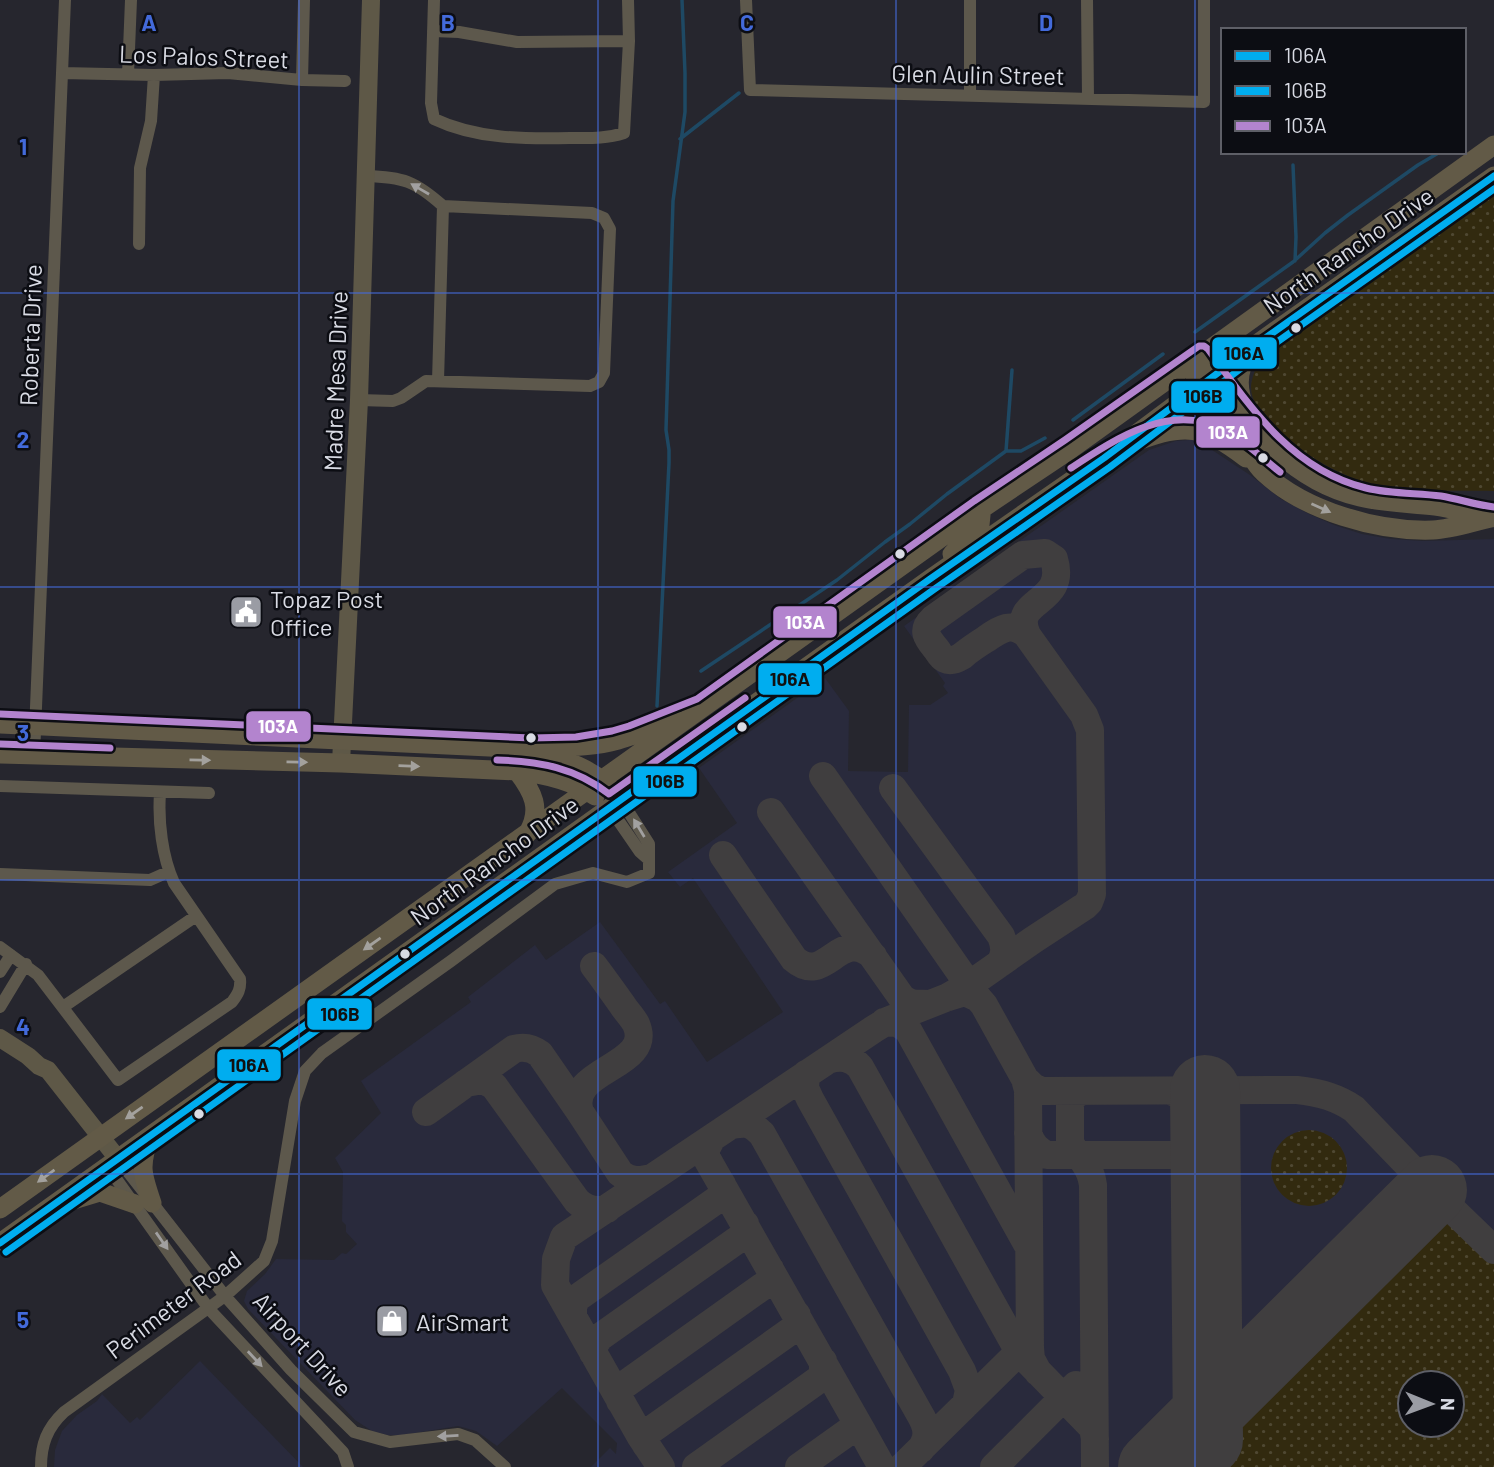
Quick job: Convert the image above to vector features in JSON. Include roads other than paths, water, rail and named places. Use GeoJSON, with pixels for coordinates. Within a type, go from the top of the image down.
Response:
{"type":"FeatureCollection","features":[{"type":"Feature","properties":{"kind":"main road","name":"North Rancho Drive"},"geometry":{"type":"LineString","coordinates":[[0,1209],[980,510],[1071,449],[1494,145]]}},
{"type":"Feature","properties":{"kind":"main road","name":"North Rancho Drive"},"geometry":{"type":"LineString","coordinates":[[0,1243],[930,579],[1104,458],[1254,346],[1494,176]]}},
{"type":"Feature","properties":{"kind":"main road"},"geometry":{"type":"LineString","coordinates":[[1247,420],[1247,409],[1240,394],[1240,370],[1241,363],[1254,346]]}},
{"type":"Feature","properties":{"kind":"main road"},"geometry":{"type":"LineString","coordinates":[[1193,361],[1263,472]]}},
{"type":"Feature","properties":{"kind":"main road"},"geometry":{"type":"LineString","coordinates":[[1207,381],[1273,449],[1298,469],[1328,486],[1357,496],[1436,506],[1492,518]]}},
{"type":"Feature","properties":{"kind":"main road"},"geometry":{"type":"LineString","coordinates":[[1104,458],[1137,441],[1165,432],[1192,429],[1217,438],[1298,497],[1345,517],[1371,524],[1435,530],[1492,518]]}},
{"type":"Feature","properties":{"kind":"main road"},"geometry":{"type":"LineString","coordinates":[[930,579],[977,529],[981,520],[980,510]]}},
{"type":"Feature","properties":{"kind":"main road"},"geometry":{"type":"LineString","coordinates":[[0,724],[531,749],[577,747],[614,741],[702,708]]}},
{"type":"Feature","properties":{"kind":"main road"},"geometry":{"type":"LineString","coordinates":[[75,757],[117,747],[156,747],[160,742],[161,731]]}},
{"type":"Feature","properties":{"kind":"main road"},"geometry":{"type":"LineString","coordinates":[[531,749],[569,762],[615,803]]}},
{"type":"Feature","properties":{"kind":"main road"},"geometry":{"type":"LineString","coordinates":[[0,754],[341,763],[517,771],[595,785]]}},
{"type":"Feature","properties":{"kind":"main road"},"geometry":{"type":"LineString","coordinates":[[517,771],[527,783],[534,799],[535,820],[528,833]]}},
{"type":"Feature","properties":{"kind":"main road"},"geometry":{"type":"LineString","coordinates":[[52,1205],[100,1192],[143,1203],[142,1164],[150,1136]]}},
{"type":"Feature","properties":{"kind":"street","name":"Roberta Drive"},"geometry":{"type":"LineString","coordinates":[[34,756],[65,0]]}},
{"type":"Feature","properties":{"kind":"street"},"geometry":{"type":"LineString","coordinates":[[128,74],[131,0]]}},
{"type":"Feature","properties":{"kind":"street"},"geometry":{"type":"LineString","coordinates":[[302,80],[304,0]]}},
{"type":"Feature","properties":{"kind":"street","name":"Madre Mesa Drive"},"geometry":{"type":"LineString","coordinates":[[341,763],[359,400],[372,0]]}},
{"type":"Feature","properties":{"kind":"street"},"geometry":{"type":"LineString","coordinates":[[434,0],[431,103],[434,119],[449,126],[510,139],[610,138],[624,133],[629,41],[628,0]]}},
{"type":"Feature","properties":{"kind":"street","name":"Glen Aulin Street"},"geometry":{"type":"LineString","coordinates":[[746,0],[750,90],[1204,102],[1204,0]]}},
{"type":"Feature","properties":{"kind":"street"},"geometry":{"type":"LineString","coordinates":[[970,0],[970,95]]}},
{"type":"Feature","properties":{"kind":"street"},"geometry":{"type":"LineString","coordinates":[[1087,0],[1088,98]]}},
{"type":"Feature","properties":{"kind":"street"},"geometry":{"type":"LineString","coordinates":[[433,31],[459,32],[517,42],[629,41]]}},
{"type":"Feature","properties":{"kind":"street","name":"Los Palos Street"},"geometry":{"type":"LineString","coordinates":[[62,73],[228,73],[345,81]]}},
{"type":"Feature","properties":{"kind":"street"},"geometry":{"type":"LineString","coordinates":[[139,244],[140,168],[151,121],[154,75]]}},
{"type":"Feature","properties":{"kind":"street"},"geometry":{"type":"LineString","coordinates":[[359,400],[393,401],[426,381],[590,386],[599,382],[604,373],[610,229],[604,218],[592,213],[443,206],[415,184],[393,177],[366,176]]}},
{"type":"Feature","properties":{"kind":"street"},"geometry":{"type":"LineString","coordinates":[[438,381],[443,206]]}},
{"type":"Feature","properties":{"kind":"street"},"geometry":{"type":"LineString","coordinates":[[0,786],[209,793]]}},
{"type":"Feature","properties":{"kind":"street"},"geometry":{"type":"LineString","coordinates":[[0,947],[38,975],[118,1080],[232,1002],[241,987],[240,979],[168,872],[162,834],[160,793]]}},
{"type":"Feature","properties":{"kind":"street","name":"Perimeter Road"},"geometry":{"type":"LineString","coordinates":[[41,1467],[43,1444],[52,1423],[225,1296],[264,1261],[272,1241],[295,1101],[305,1071],[322,1053],[555,884],[593,873],[627,882],[649,873],[649,844],[615,803]]}},
{"type":"Feature","properties":{"kind":"street"},"geometry":{"type":"LineString","coordinates":[[0,874],[149,880],[168,872]]}},
{"type":"Feature","properties":{"kind":"street"},"geometry":{"type":"LineString","coordinates":[[63,1007],[196,916]]}},
{"type":"Feature","properties":{"kind":"street"},"geometry":{"type":"LineString","coordinates":[[0,972],[11,955]]}},
{"type":"Feature","properties":{"kind":"street"},"geometry":{"type":"LineString","coordinates":[[0,1007],[26,964]]}},
{"type":"Feature","properties":{"kind":"street"},"geometry":{"type":"LineString","coordinates":[[0,1038],[28,1056],[38,1066],[48,1070],[113,1162]]}},
{"type":"Feature","properties":{"kind":"street","name":"Airport Drive"},"geometry":{"type":"LineString","coordinates":[[113,1162],[143,1203],[209,1308],[343,1452],[348,1467]]}},
{"type":"Feature","properties":{"kind":"street","name":"Airport Drive"},"geometry":{"type":"LineString","coordinates":[[143,1203],[291,1370],[354,1432],[390,1442],[458,1434],[475,1440],[505,1467]]}},
{"type":"Feature","properties":{"kind":"waterway"},"geometry":{"type":"LineString","coordinates":[[657,706],[669,463],[666,430],[673,201],[685,112],[682,0]]}},
{"type":"Feature","properties":{"kind":"waterway"},"geometry":{"type":"LineString","coordinates":[[680,139],[739,93]]}},
{"type":"Feature","properties":{"kind":"waterway"},"geometry":{"type":"LineString","coordinates":[[1195,332],[1293,262],[1348,215],[1437,154]]}},
{"type":"Feature","properties":{"kind":"waterway"},"geometry":{"type":"LineString","coordinates":[[1293,165],[1295,261]]}},
{"type":"Feature","properties":{"kind":"waterway"},"geometry":{"type":"LineString","coordinates":[[1073,420],[1163,354]]}},
{"type":"Feature","properties":{"kind":"waterway"},"geometry":{"type":"LineString","coordinates":[[701,671],[837,580],[1006,451],[1012,370]]}},
{"type":"Feature","properties":{"kind":"waterway"},"geometry":{"type":"LineString","coordinates":[[1006,451],[1021,451],[1045,438]]}},
{"type":"Feature","properties":{"kind":"place","name":"Topaz Post Office"},"geometry":{"type":"Point","coordinates":[246,612]}},
{"type":"Feature","properties":{"kind":"place","name":"AirSmart"},"geometry":{"type":"Point","coordinates":[392,1321]}}]}
